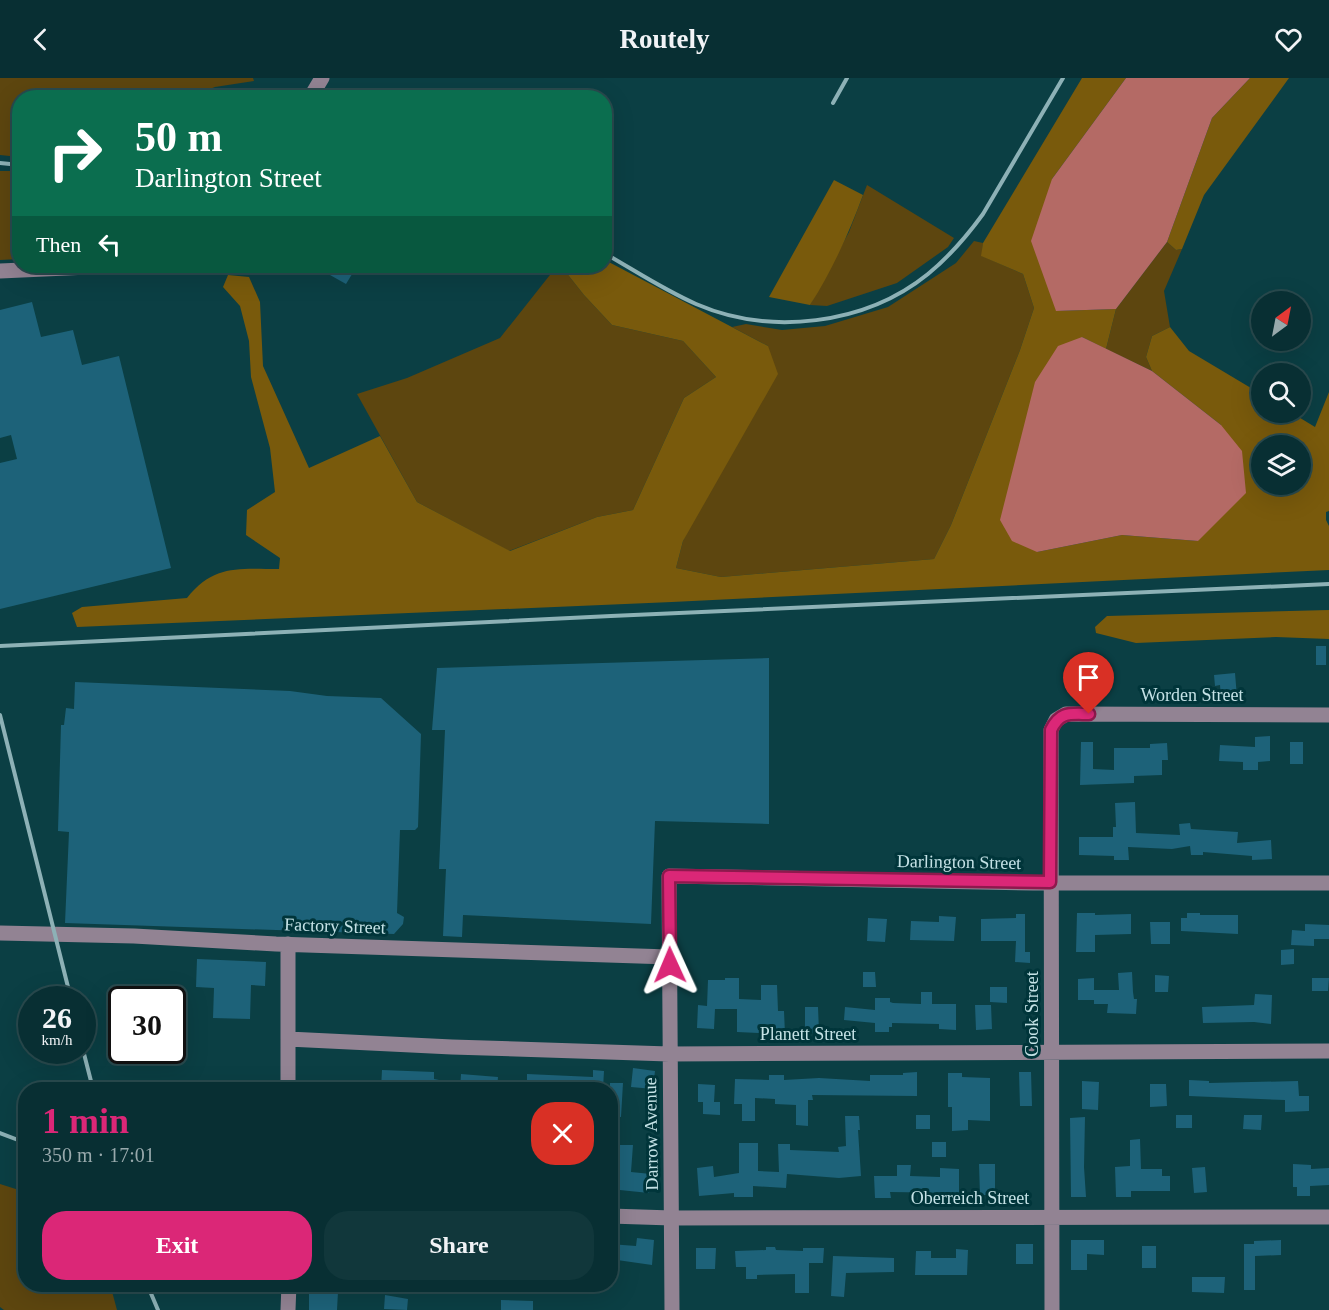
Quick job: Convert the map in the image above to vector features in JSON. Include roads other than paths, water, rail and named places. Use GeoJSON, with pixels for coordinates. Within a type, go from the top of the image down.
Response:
{"type":"FeatureCollection","features":[{"type":"Feature","properties":{"kind":"street","name":"Worden Street"},"geometry":{"type":"LineString","coordinates":[[1056,720],[1065,714],[1329,715]]}},
{"type":"Feature","properties":{"kind":"street","name":"Cook Street"},"geometry":{"type":"LineString","coordinates":[[1052,1310],[1051,730],[1056,720]]}},
{"type":"Feature","properties":{"kind":"street","name":"Darlington Street"},"geometry":{"type":"LineString","coordinates":[[669,957],[669,876],[1050,882],[1329,883]]}},
{"type":"Feature","properties":{"kind":"street","name":"Factory Street"},"geometry":{"type":"LineString","coordinates":[[0,933],[134,936],[288,944],[669,957]]}},
{"type":"Feature","properties":{"kind":"street"},"geometry":{"type":"LineString","coordinates":[[288,944],[288,1082]]}},
{"type":"Feature","properties":{"kind":"street","name":"Darrow Avenue"},"geometry":{"type":"LineString","coordinates":[[669,957],[672,1310]]}},
{"type":"Feature","properties":{"kind":"street","name":"Planett Street"},"geometry":{"type":"LineString","coordinates":[[288,1039],[669,1054],[1329,1051]]}},
{"type":"Feature","properties":{"kind":"street","name":"Oberreich Street"},"geometry":{"type":"LineString","coordinates":[[618,1216],[1329,1217]]}},
{"type":"Feature","properties":{"kind":"street"},"geometry":{"type":"LineString","coordinates":[[288,1310],[289,1292]]}},
{"type":"Feature","properties":{"kind":"railway"},"geometry":{"type":"LineString","coordinates":[[833,103],[847,78]]}},
{"type":"Feature","properties":{"kind":"railway"},"geometry":{"type":"LineString","coordinates":[[612,258],[696,304],[725,314],[755,320],[785,322],[816,320],[876,305],[903,291],[928,274],[964,238],[983,214],[1063,78]]}},
{"type":"Feature","properties":{"kind":"railway"},"geometry":{"type":"LineString","coordinates":[[0,163],[12,164]]}},
{"type":"Feature","properties":{"kind":"railway"},"geometry":{"type":"LineString","coordinates":[[0,646],[1329,584]]}},
{"type":"Feature","properties":{"kind":"railway"},"geometry":{"type":"LineString","coordinates":[[0,715],[68,986]]}},
{"type":"Feature","properties":{"kind":"railway"},"geometry":{"type":"LineString","coordinates":[[87,1064],[91,1082]]}},
{"type":"Feature","properties":{"kind":"railway"},"geometry":{"type":"LineString","coordinates":[[0,1133],[18,1140]]}},
{"type":"Feature","properties":{"kind":"railway"},"geometry":{"type":"LineString","coordinates":[[150,1292],[158,1310]]}}]}
